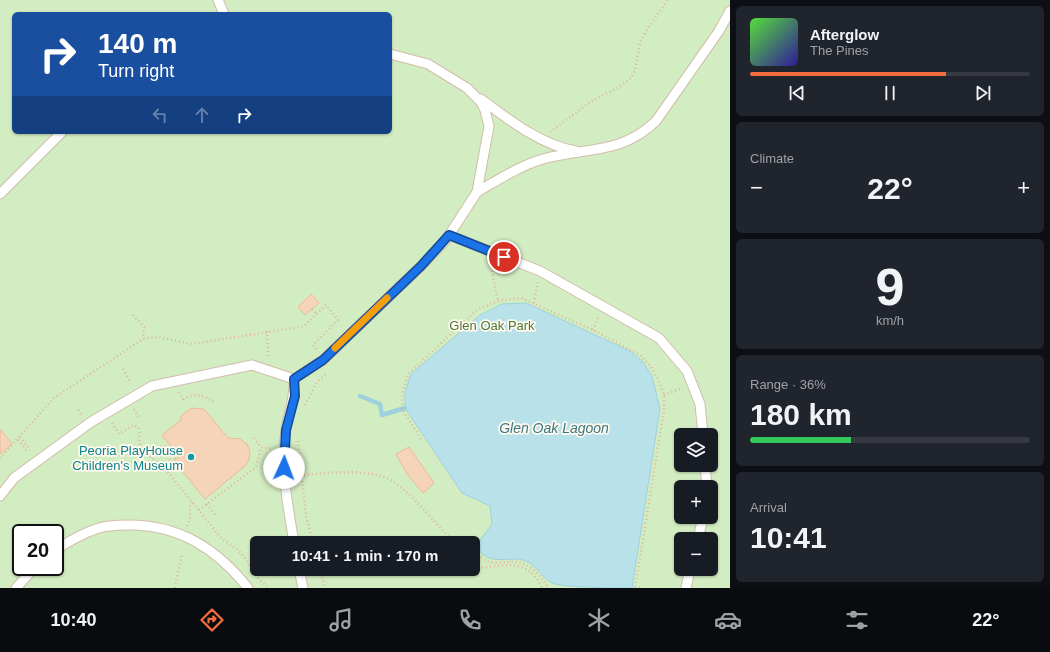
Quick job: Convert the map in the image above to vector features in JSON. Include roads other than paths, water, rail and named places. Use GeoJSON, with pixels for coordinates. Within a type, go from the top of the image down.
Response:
{"type":"FeatureCollection","features":[{"type":"Feature","properties":{"kind":"lane"},"geometry":{"type":"LineString","coordinates":[[218,0],[223,12]]}},
{"type":"Feature","properties":{"kind":"lane"},"geometry":{"type":"LineString","coordinates":[[477,192],[527,165],[552,157],[583,153],[623,143],[638,135],[651,125],[719,31],[730,12]]}},
{"type":"Feature","properties":{"kind":"lane"},"geometry":{"type":"LineString","coordinates":[[392,55],[428,64],[462,84],[506,118],[541,139],[563,148],[583,153]]}},
{"type":"Feature","properties":{"kind":"lane"},"geometry":{"type":"LineString","coordinates":[[294,379],[323,360],[421,266],[449,235],[477,192],[489,126],[485,110],[475,95]]}},
{"type":"Feature","properties":{"kind":"lane"},"geometry":{"type":"LineString","coordinates":[[0,194],[60,134]]}},
{"type":"Feature","properties":{"kind":"lane"},"geometry":{"type":"LineString","coordinates":[[449,235],[540,271],[659,338],[687,371],[700,404],[702,428]]}},
{"type":"Feature","properties":{"kind":"lane"},"geometry":{"type":"LineString","coordinates":[[0,496],[14,478],[92,422],[152,386],[252,365],[294,379]]}},
{"type":"Feature","properties":{"kind":"lane"},"geometry":{"type":"LineString","coordinates":[[293,536],[284,478],[286,430],[295,396],[294,379]]}},
{"type":"Feature","properties":{"kind":"lane"},"geometry":{"type":"LineString","coordinates":[[64,544],[96,528],[110,526],[145,525],[173,530],[202,545],[234,570],[248,588]]}},
{"type":"Feature","properties":{"kind":"lane"},"geometry":{"type":"LineString","coordinates":[[16,588],[27,576]]}},
{"type":"Feature","properties":{"kind":"lane"},"geometry":{"type":"LineString","coordinates":[[301,576],[304,588]]}},
{"type":"Feature","properties":{"kind":"lane"},"geometry":{"type":"LineString","coordinates":[[686,588],[689,576]]}},
{"type":"Feature","properties":{"kind":"water","name":"Glen Oak Lagoon"},"geometry":{"type":"Polygon","coordinates":[[[526,303],[630,351],[642,361],[652,376],[660,409],[632,588],[559,585],[548,581],[530,563],[526,561],[516,559],[492,559],[484,555],[480,551],[480,540],[492,524],[490,506],[462,493],[405,408],[405,392],[411,374],[480,315],[502,304],[526,303]]]}},
{"type":"Feature","properties":{"kind":"waterway"},"geometry":{"type":"LineString","coordinates":[[360,396],[380,404],[382,415],[405,408]]}},
{"type":"Feature","properties":{"kind":"place","name":"Peoria PlayHouse Children's Museum"},"geometry":{"type":"Point","coordinates":[191,457]}},
{"type":"Feature","properties":{"kind":"park label","name":"Glen Oak Park"},"geometry":{"type":"Point","coordinates":[492,325]}}]}
